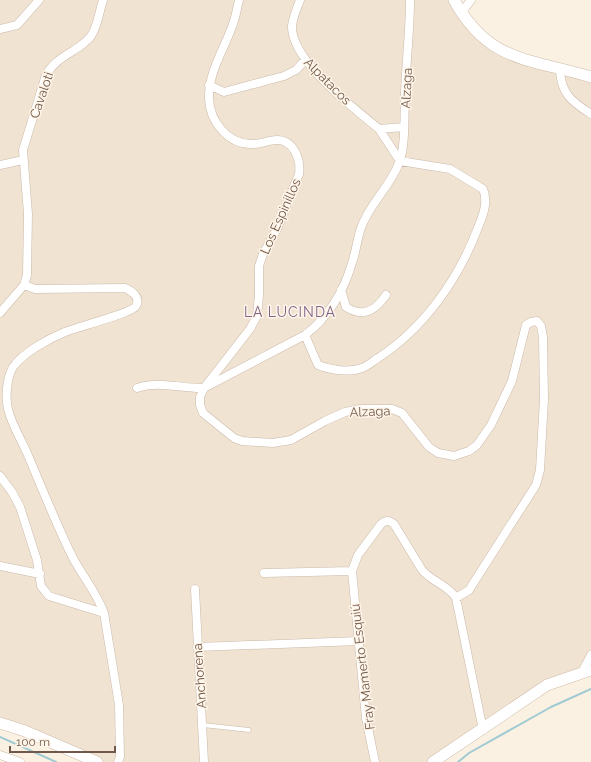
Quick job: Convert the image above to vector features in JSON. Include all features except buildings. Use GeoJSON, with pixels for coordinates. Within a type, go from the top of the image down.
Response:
{"type":"FeatureCollection","features":[{"type":"Feature","properties":{"kind":"main road"},"geometry":{"type":"LineString","coordinates":[[454,0],[461,13],[477,33],[499,50],[514,56],[591,77]]}},
{"type":"Feature","properties":{"kind":"main road"},"geometry":{"type":"LineString","coordinates":[[433,762],[483,730],[547,685],[587,671]]}},
{"type":"Feature","properties":{"kind":"main road"},"geometry":{"type":"LineString","coordinates":[[0,723],[25,731],[98,762]]}},
{"type":"Feature","properties":{"kind":"street"},"geometry":{"type":"LineString","coordinates":[[0,29],[17,25],[39,0]]}},
{"type":"Feature","properties":{"kind":"street","name":"Cavaloti"},"geometry":{"type":"LineString","coordinates":[[24,285],[27,275],[28,214],[23,160],[23,150],[26,138],[46,74],[52,65],[85,42],[91,35],[102,0]]}},
{"type":"Feature","properties":{"kind":"street","name":"Los Espinillos"},"geometry":{"type":"LineString","coordinates":[[204,388],[250,329],[257,316],[259,266],[263,254],[280,222],[299,174],[300,165],[296,152],[284,142],[278,140],[251,144],[238,142],[216,125],[210,111],[209,86],[233,24],[239,0]]}},
{"type":"Feature","properties":{"kind":"street","name":"Alpatacos"},"geometry":{"type":"LineString","coordinates":[[300,0],[292,27],[294,39],[305,60],[326,83],[379,129],[400,161]]}},
{"type":"Feature","properties":{"kind":"street","name":"Alzaga"},"geometry":{"type":"LineString","coordinates":[[410,0],[404,127],[400,161],[395,173],[367,212],[361,228],[352,265],[341,290],[326,317],[305,335],[204,388],[200,397],[200,405],[203,413],[234,438],[242,441],[273,443],[291,440],[324,421],[345,412],[392,409],[402,412],[429,447],[438,453],[454,456],[469,451],[484,437],[512,381],[526,325],[531,322],[537,322],[542,331],[544,399],[542,456],[536,485],[469,590],[456,598]]}},
{"type":"Feature","properties":{"kind":"street"},"geometry":{"type":"LineString","coordinates":[[461,13],[471,0]]}},
{"type":"Feature","properties":{"kind":"street"},"geometry":{"type":"LineString","coordinates":[[209,86],[224,92],[284,76],[296,70],[305,60]]}},
{"type":"Feature","properties":{"kind":"street"},"geometry":{"type":"LineString","coordinates":[[560,68],[560,80],[566,93],[571,100],[591,114]]}},
{"type":"Feature","properties":{"kind":"street"},"geometry":{"type":"LineString","coordinates":[[379,129],[404,127]]}},
{"type":"Feature","properties":{"kind":"street"},"geometry":{"type":"LineString","coordinates":[[0,165],[23,160]]}},
{"type":"Feature","properties":{"kind":"street"},"geometry":{"type":"LineString","coordinates":[[305,335],[318,365],[327,368],[349,370],[362,368],[387,352],[409,333],[434,305],[460,268],[473,242],[483,213],[486,195],[483,189],[450,170],[400,161]]}},
{"type":"Feature","properties":{"kind":"street"},"geometry":{"type":"LineString","coordinates":[[0,313],[24,285],[35,289],[125,288],[133,291],[137,298],[136,306],[129,312],[94,321],[64,332],[31,351],[14,367],[9,377],[8,409],[73,558],[100,601],[104,613],[119,705],[120,757],[118,762]]}},
{"type":"Feature","properties":{"kind":"street"},"geometry":{"type":"LineString","coordinates":[[341,290],[346,307],[358,313],[372,311],[379,305],[386,295]]}},
{"type":"Feature","properties":{"kind":"street"},"geometry":{"type":"LineString","coordinates":[[137,388],[148,384],[161,384],[189,389],[204,388]]}},
{"type":"Feature","properties":{"kind":"street"},"geometry":{"type":"LineString","coordinates":[[0,476],[12,492],[20,507],[40,574],[41,586],[48,596],[104,613]]}},
{"type":"Feature","properties":{"kind":"street"},"geometry":{"type":"LineString","coordinates":[[264,573],[352,571],[358,555],[381,524],[385,521],[390,521],[394,524],[426,575],[451,591],[456,598],[483,730]]}},
{"type":"Feature","properties":{"kind":"street"},"geometry":{"type":"LineString","coordinates":[[0,566],[40,574]]}},
{"type":"Feature","properties":{"kind":"street","name":"Fray Mamerto Esquiú"},"geometry":{"type":"LineString","coordinates":[[352,571],[366,718],[375,762]]}},
{"type":"Feature","properties":{"kind":"street","name":"Anchorena"},"geometry":{"type":"LineString","coordinates":[[195,590],[204,762]]}},
{"type":"Feature","properties":{"kind":"street"},"geometry":{"type":"LineString","coordinates":[[197,647],[359,641]]}},
{"type":"Feature","properties":{"kind":"street"},"geometry":{"type":"LineString","coordinates":[[587,671],[591,655]]}},
{"type":"Feature","properties":{"kind":"street"},"geometry":{"type":"LineString","coordinates":[[0,755],[20,762]]}},
{"type":"Feature","properties":{"kind":"lane"},"geometry":{"type":"LineString","coordinates":[[203,725],[249,730]]}},
{"type":"Feature","properties":{"kind":"shaded area"},"geometry":{"type":"Polygon","coordinates":[[[0,0],[454,0],[487,42],[591,77],[591,670],[547,685],[433,762],[97,762],[0,723],[0,0]]]}},
{"type":"Feature","properties":{"kind":"waterway"},"geometry":{"type":"LineString","coordinates":[[458,762],[469,753],[551,707],[591,689]]}},
{"type":"Feature","properties":{"kind":"waterway"},"geometry":{"type":"LineString","coordinates":[[0,737],[56,762]]}},
{"type":"Feature","properties":{"kind":"district","name":"LA LUCINDA"},"geometry":{"type":"Point","coordinates":[290,312]}}]}
